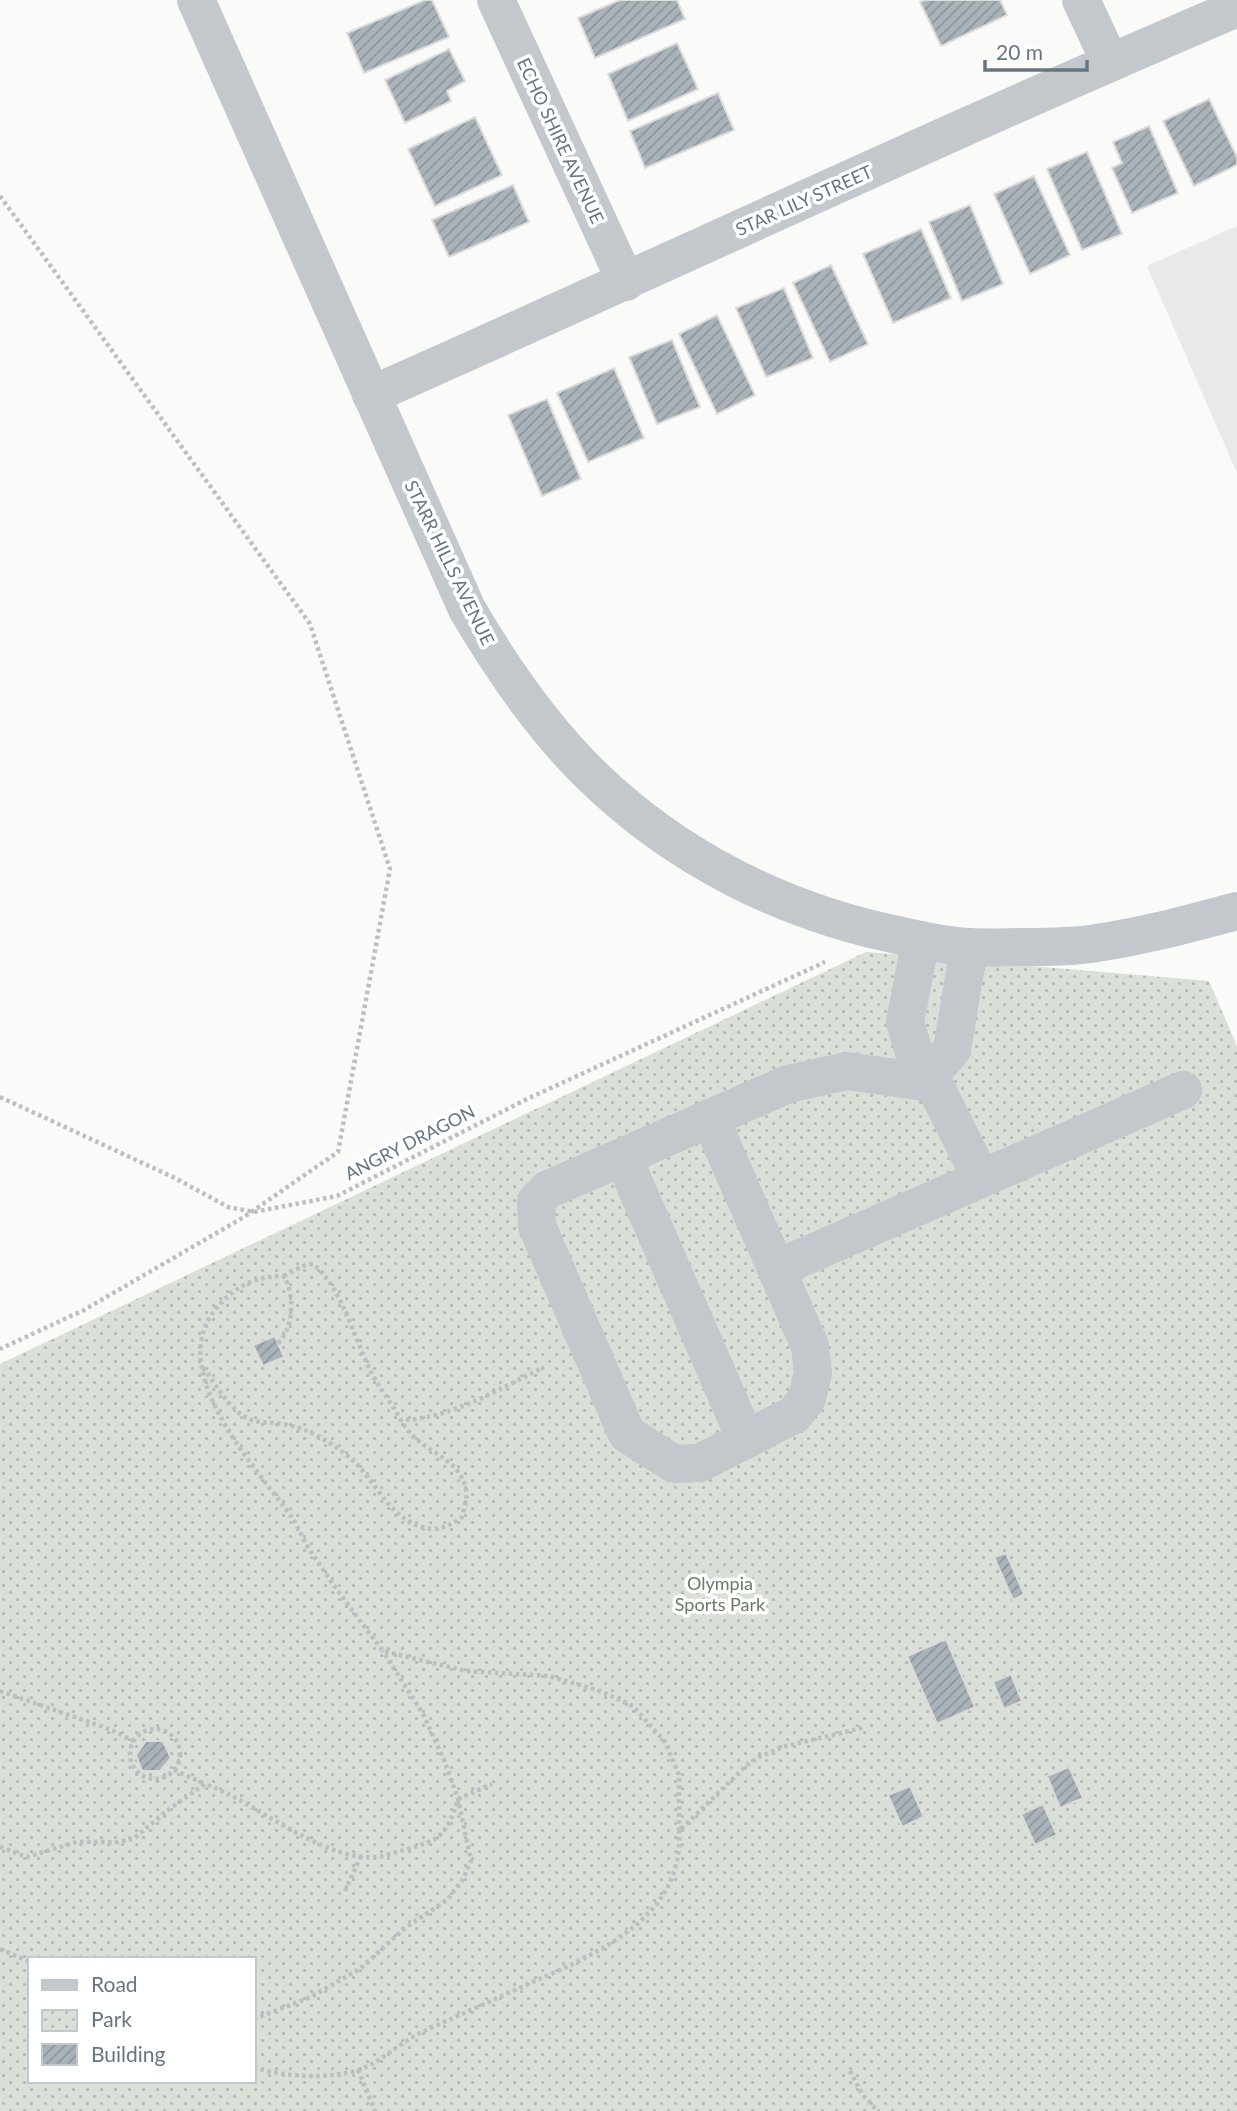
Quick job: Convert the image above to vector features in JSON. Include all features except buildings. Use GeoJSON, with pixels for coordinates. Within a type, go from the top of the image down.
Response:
{"type":"FeatureCollection","features":[{"type":"Feature","properties":{"kind":"street","name":"STARR HILLS AVENUE"},"geometry":{"type":"LineString","coordinates":[[196,0],[467,609],[495,657],[549,729],[591,775],[628,808],[666,837],[739,881],[823,916],[869,930],[921,940],[969,947],[1054,947],[1097,943],[1166,930],[1237,911]]}},
{"type":"Feature","properties":{"kind":"street","name":"ECHO SHIRE AVENUE"},"geometry":{"type":"LineString","coordinates":[[496,0],[626,282]]}},
{"type":"Feature","properties":{"kind":"street"},"geometry":{"type":"LineString","coordinates":[[1082,0],[1110,62]]}},
{"type":"Feature","properties":{"kind":"street","name":"STAR LILY STREET"},"geometry":{"type":"LineString","coordinates":[[371,395],[1110,62],[1237,8]]}},
{"type":"Feature","properties":{"kind":"street"},"geometry":{"type":"LineString","coordinates":[[921,940],[905,1022],[923,1082]]}},
{"type":"Feature","properties":{"kind":"street"},"geometry":{"type":"LineString","coordinates":[[923,1082],[952,1051],[969,947]]}},
{"type":"Feature","properties":{"kind":"street"},"geometry":{"type":"LineString","coordinates":[[710,1118],[810,1346],[813,1374],[807,1398],[795,1414],[700,1463],[674,1464],[627,1434],[537,1226],[536,1201],[547,1190],[623,1157],[710,1118],[788,1084],[847,1071],[935,1086],[981,1178]]}},
{"type":"Feature","properties":{"kind":"street"},"geometry":{"type":"LineString","coordinates":[[776,1269],[1183,1090]]}},
{"type":"Feature","properties":{"kind":"street"},"geometry":{"type":"LineString","coordinates":[[623,1157],[746,1440]]}},
{"type":"Feature","properties":{"kind":"path"},"geometry":{"type":"LineString","coordinates":[[0,196],[310,624],[390,869],[338,1152],[254,1212],[84,1310],[0,1349]]}},
{"type":"Feature","properties":{"kind":"path","name":"ANGRY DRAGON"},"geometry":{"type":"LineString","coordinates":[[0,1097],[175,1178],[228,1207],[254,1212],[337,1196],[527,1099],[825,962]]}},
{"type":"Feature","properties":{"kind":"path"},"geometry":{"type":"LineString","coordinates":[[203,1368],[226,1399],[246,1418],[264,1424],[283,1424],[318,1436],[359,1465],[399,1515],[424,1528],[437,1529],[451,1525],[462,1517],[467,1490],[452,1464],[411,1434],[401,1420],[373,1375],[344,1312],[321,1271],[313,1264],[284,1276],[254,1280],[228,1295],[216,1307],[202,1336],[203,1368],[205,1383],[222,1421],[295,1522],[306,1546],[383,1651],[424,1714],[458,1799],[471,1861],[463,1879],[447,1900],[405,1928],[349,1977],[311,1997],[256,2019]]}},
{"type":"Feature","properties":{"kind":"path"},"geometry":{"type":"LineString","coordinates":[[278,1343],[286,1335],[290,1317],[289,1286],[284,1276]]}},
{"type":"Feature","properties":{"kind":"path"},"geometry":{"type":"LineString","coordinates":[[401,1420],[414,1420],[477,1400],[544,1367]]}},
{"type":"Feature","properties":{"kind":"path"},"geometry":{"type":"LineString","coordinates":[[256,2068],[286,2075],[350,2073],[371,2065],[403,2042],[601,1950],[642,1920],[668,1889],[676,1870],[680,1849],[679,1775],[665,1742],[633,1706],[600,1691],[549,1676],[466,1671],[383,1651]]}},
{"type":"Feature","properties":{"kind":"path"},"geometry":{"type":"LineString","coordinates":[[0,1691],[109,1728],[134,1741]]}},
{"type":"Feature","properties":{"kind":"path"},"geometry":{"type":"LineString","coordinates":[[679,1831],[747,1765],[761,1756],[782,1746],[862,1728]]}},
{"type":"Feature","properties":{"kind":"path"},"geometry":{"type":"LineString","coordinates":[[152,1729],[160,1729],[174,1738],[180,1754],[170,1775],[155,1780],[139,1775],[130,1760],[134,1741],[144,1731],[152,1729]]}},
{"type":"Feature","properties":{"kind":"path"},"geometry":{"type":"LineString","coordinates":[[174,1770],[235,1796],[327,1847],[360,1856],[377,1857],[426,1844],[444,1833],[458,1799],[492,1784]]}},
{"type":"Feature","properties":{"kind":"path"},"geometry":{"type":"LineString","coordinates":[[0,1847],[27,1857],[77,1842],[118,1842],[133,1839],[205,1784]]}},
{"type":"Feature","properties":{"kind":"path"},"geometry":{"type":"LineString","coordinates":[[345,1891],[360,1856]]}},
{"type":"Feature","properties":{"kind":"path"},"geometry":{"type":"LineString","coordinates":[[0,1949],[28,1961]]}},
{"type":"Feature","properties":{"kind":"path"},"geometry":{"type":"LineString","coordinates":[[358,2070],[375,2111]]}},
{"type":"Feature","properties":{"kind":"path"},"geometry":{"type":"LineString","coordinates":[[850,2071],[862,2094],[878,2111]]}},
{"type":"Feature","properties":{"kind":"shaded area"},"geometry":{"type":"Polygon","coordinates":[[[1237,226],[1237,473],[1147,266],[1237,226]]]}},
{"type":"Feature","properties":{"kind":"green space","name":"Olympia Sports Park"},"geometry":{"type":"Polygon","coordinates":[[[866,952],[1209,981],[1237,1046],[1237,2111],[0,2111],[0,1364],[866,952]]]}}]}
